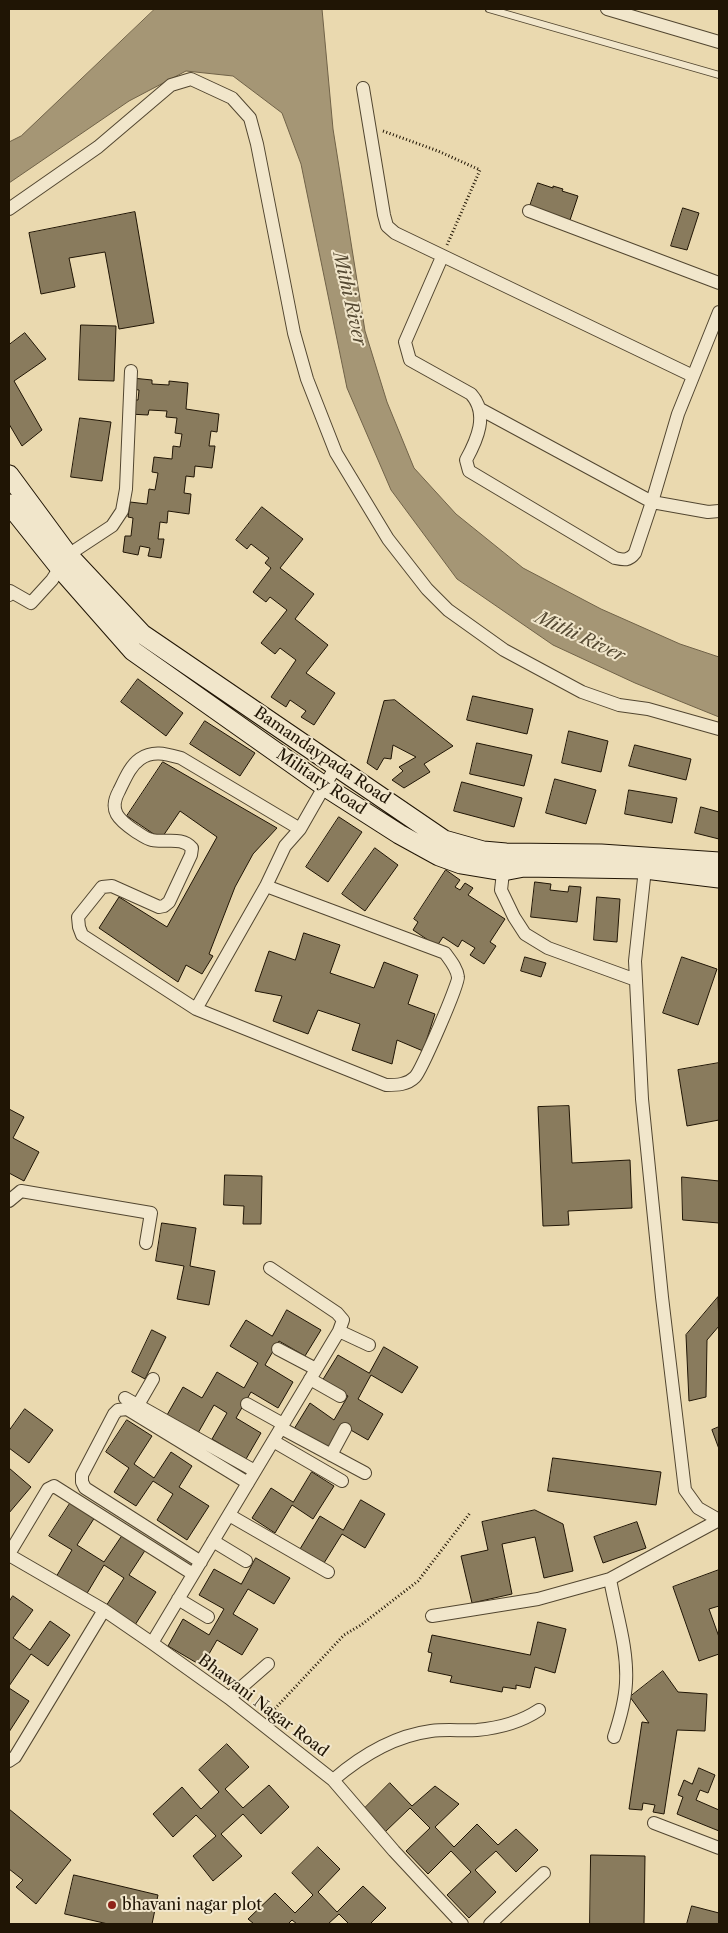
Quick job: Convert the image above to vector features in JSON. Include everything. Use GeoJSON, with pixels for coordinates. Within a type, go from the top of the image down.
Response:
{"type":"FeatureCollection","features":[{"type":"Feature","properties":{"kind":"street"},"geometry":{"type":"LineString","coordinates":[[607,9],[719,42]]}},
{"type":"Feature","properties":{"kind":"street"},"geometry":{"type":"LineString","coordinates":[[9,209],[98,148],[171,85],[192,79],[232,98],[250,118],[257,144],[294,333],[307,379],[336,453],[388,539],[427,589],[448,610],[504,650],[582,692],[618,705],[648,709],[719,729]]}},
{"type":"Feature","properties":{"kind":"street"},"geometry":{"type":"LineString","coordinates":[[363,88],[384,215],[387,226],[395,233],[693,376]]}},
{"type":"Feature","properties":{"kind":"street"},"geometry":{"type":"LineString","coordinates":[[529,211],[719,282]]}},
{"type":"Feature","properties":{"kind":"street"},"geometry":{"type":"LineString","coordinates":[[442,257],[405,342],[410,360],[471,394],[477,400],[481,420],[473,446],[466,460],[469,471],[615,558],[624,560],[631,558],[634,553],[652,502],[678,414],[719,312]]}},
{"type":"Feature","properties":{"kind":"street"},"geometry":{"type":"LineString","coordinates":[[9,592],[31,603],[64,562],[112,526],[122,511],[126,489],[131,371]]}},
{"type":"Feature","properties":{"kind":"street"},"geometry":{"type":"LineString","coordinates":[[480,409],[652,502],[708,512],[719,511]]}},
{"type":"Feature","properties":{"kind":"street","name":"Bamandaypada Road"},"geometry":{"type":"LineString","coordinates":[[11,483],[64,562],[142,634],[336,766],[441,848]]}},
{"type":"Feature","properties":{"kind":"street","name":"Military Road"},"geometry":{"type":"LineString","coordinates":[[9,504],[64,562],[133,651],[324,786],[399,834],[441,848],[461,864],[482,859],[524,867],[600,861],[644,869],[719,878]]}},
{"type":"Feature","properties":{"kind":"street"},"geometry":{"type":"LineString","coordinates":[[271,748],[283,729]]}},
{"type":"Feature","properties":{"kind":"street"},"geometry":{"type":"LineString","coordinates":[[266,886],[445,953],[453,963],[458,978],[452,997],[416,1076],[402,1085],[386,1085],[196,1009],[82,934],[78,917],[102,887],[112,886],[159,907],[164,906],[169,902],[191,855],[192,848],[189,845],[173,840],[152,840],[143,836],[120,820],[115,810],[115,798],[134,764],[147,754],[161,753],[181,758],[300,829]]}},
{"type":"Feature","properties":{"kind":"street"},"geometry":{"type":"LineString","coordinates":[[196,1009],[266,886],[286,846],[300,829],[336,766]]}},
{"type":"Feature","properties":{"kind":"street"},"geometry":{"type":"LineString","coordinates":[[600,861],[719,862]]}},
{"type":"Feature","properties":{"kind":"street"},"geometry":{"type":"LineString","coordinates":[[504,862],[501,890],[514,917],[525,934],[548,948],[636,980]]}},
{"type":"Feature","properties":{"kind":"street"},"geometry":{"type":"LineString","coordinates":[[644,869],[635,961],[642,1099],[662,1297],[685,1490],[698,1508],[719,1520]]}},
{"type":"Feature","properties":{"kind":"street"},"geometry":{"type":"LineString","coordinates":[[9,1201],[21,1192],[150,1213],[146,1243]]}},
{"type":"Feature","properties":{"kind":"street"},"geometry":{"type":"LineString","coordinates":[[152,1643],[339,1331],[343,1320],[338,1313],[270,1268]]}},
{"type":"Feature","properties":{"kind":"street"},"geometry":{"type":"LineString","coordinates":[[339,1331],[370,1345]]}},
{"type":"Feature","properties":{"kind":"street"},"geometry":{"type":"LineString","coordinates":[[278,1349],[340,1396]]}},
{"type":"Feature","properties":{"kind":"street"},"geometry":{"type":"LineString","coordinates":[[138,1405],[153,1379]]}},
{"type":"Feature","properties":{"kind":"street"},"geometry":{"type":"LineString","coordinates":[[125,1398],[255,1470]]}},
{"type":"Feature","properties":{"kind":"street"},"geometry":{"type":"LineString","coordinates":[[247,1404],[331,1455],[365,1473]]}},
{"type":"Feature","properties":{"kind":"street"},"geometry":{"type":"LineString","coordinates":[[200,1562],[84,1488],[82,1475],[114,1414],[118,1410],[127,1409],[248,1483]]}},
{"type":"Feature","properties":{"kind":"street"},"geometry":{"type":"LineString","coordinates":[[331,1455],[345,1430]]}},
{"type":"Feature","properties":{"kind":"street"},"geometry":{"type":"LineString","coordinates":[[273,1441],[342,1481]]}},
{"type":"Feature","properties":{"kind":"street"},"geometry":{"type":"LineString","coordinates":[[9,1554],[48,1489],[54,1486],[193,1574]]}},
{"type":"Feature","properties":{"kind":"street"},"geometry":{"type":"LineString","coordinates":[[229,1514],[328,1572]]}},
{"type":"Feature","properties":{"kind":"street"},"geometry":{"type":"LineString","coordinates":[[432,1616],[538,1598],[610,1579],[719,1520]]}},
{"type":"Feature","properties":{"kind":"street"},"geometry":{"type":"LineString","coordinates":[[213,1541],[246,1561]]}},
{"type":"Feature","properties":{"kind":"street","name":"Bhawani Nagar Road"},"geometry":{"type":"LineString","coordinates":[[9,1554],[104,1610],[152,1643],[229,1698],[333,1780],[394,1851],[462,1924]]}},
{"type":"Feature","properties":{"kind":"street"},"geometry":{"type":"LineString","coordinates":[[610,1579],[623,1638],[626,1682],[623,1708],[614,1737]]}},
{"type":"Feature","properties":{"kind":"street"},"geometry":{"type":"LineString","coordinates":[[178,1599],[208,1617]]}},
{"type":"Feature","properties":{"kind":"street"},"geometry":{"type":"LineString","coordinates":[[9,1761],[15,1757],[104,1610]]}},
{"type":"Feature","properties":{"kind":"street"},"geometry":{"type":"LineString","coordinates":[[229,1698],[268,1664]]}},
{"type":"Feature","properties":{"kind":"street"},"geometry":{"type":"LineString","coordinates":[[333,1780],[354,1762],[402,1736],[432,1730],[479,1730],[510,1724],[528,1717],[539,1710]]}},
{"type":"Feature","properties":{"kind":"street"},"geometry":{"type":"LineString","coordinates":[[654,1823],[719,1848]]}},
{"type":"Feature","properties":{"kind":"street"},"geometry":{"type":"LineString","coordinates":[[490,1924],[544,1873]]}},
{"type":"Feature","properties":{"kind":"lane"},"geometry":{"type":"LineString","coordinates":[[488,9],[719,75]]}},
{"type":"Feature","properties":{"kind":"path"},"geometry":{"type":"LineString","coordinates":[[368,126],[395,134],[480,170],[442,257]]}},
{"type":"Feature","properties":{"kind":"path"},"geometry":{"type":"LineString","coordinates":[[262,1724],[324,1654],[344,1635],[361,1625],[418,1581],[470,1513]]}},
{"type":"Feature","properties":{"kind":"water","name":"Mithi River"},"geometry":{"type":"Polygon","coordinates":[[[155,9],[322,9],[333,129],[365,331],[387,402],[414,468],[456,514],[523,568],[601,609],[680,644],[719,657],[719,717],[635,683],[553,645],[457,579],[391,490],[347,388],[301,164],[282,113],[233,76],[186,71],[129,101],[9,183],[9,142],[21,136],[155,9]]]}},
{"type":"Feature","properties":{"kind":"building"},"geometry":{"type":"Polygon","coordinates":[[[538,183],[563,189],[562,191],[578,196],[570,220],[530,206],[538,183]]]}},
{"type":"Feature","properties":{"kind":"building"},"geometry":{"type":"Polygon","coordinates":[[[683,208],[699,213],[687,250],[671,246],[683,208]]]}},
{"type":"Feature","properties":{"kind":"building"},"geometry":{"type":"Polygon","coordinates":[[[135,212],[154,323],[119,329],[105,252],[69,258],[75,287],[41,294],[29,233],[135,212]]]}},
{"type":"Feature","properties":{"kind":"building"},"geometry":{"type":"Polygon","coordinates":[[[81,325],[116,326],[114,381],[79,380],[81,325]]]}},
{"type":"Feature","properties":{"kind":"building"},"geometry":{"type":"Polygon","coordinates":[[[25,333],[46,359],[14,381],[42,430],[22,446],[9,424],[9,345],[25,333]]]}},
{"type":"Feature","properties":{"kind":"building"},"geometry":{"type":"Polygon","coordinates":[[[132,378],[152,380],[152,384],[169,385],[169,381],[188,383],[186,409],[219,414],[217,432],[211,431],[209,446],[215,446],[212,468],[195,466],[194,477],[186,476],[184,493],[191,494],[189,514],[168,511],[167,523],[160,522],[158,539],[164,539],[161,558],[148,556],[150,548],[140,546],[138,555],[123,552],[125,536],[131,536],[133,518],[128,517],[130,502],[147,504],[149,489],[155,490],[158,473],[152,472],[154,457],[172,459],[173,446],[180,447],[182,434],[175,433],[177,418],[166,417],[167,411],[149,410],[148,415],[129,414],[130,400],[138,400],[139,390],[131,389],[132,378]]]}},
{"type":"Feature","properties":{"kind":"building"},"geometry":{"type":"Polygon","coordinates":[[[80,418],[111,422],[102,481],[71,477],[80,418]]]}},
{"type":"Feature","properties":{"kind":"building"},"geometry":{"type":"Polygon","coordinates":[[[262,507],[303,539],[280,568],[314,594],[295,619],[328,645],[306,673],[335,693],[314,725],[301,717],[306,711],[290,700],[286,707],[271,697],[296,660],[280,648],[275,654],[261,643],[287,610],[270,597],[266,602],[253,592],[271,568],[265,563],[269,558],[251,544],[247,549],[236,540],[262,507]]]}},
{"type":"Feature","properties":{"kind":"building"},"geometry":{"type":"Polygon","coordinates":[[[138,679],[183,713],[166,736],[121,702],[138,679]]]}},
{"type":"Feature","properties":{"kind":"building"},"geometry":{"type":"Polygon","coordinates":[[[473,696],[533,709],[527,734],[467,720],[473,696]]]}},
{"type":"Feature","properties":{"kind":"building"},"geometry":{"type":"Polygon","coordinates":[[[395,700],[453,746],[424,764],[430,772],[404,788],[392,780],[403,771],[399,767],[416,757],[393,745],[391,759],[384,758],[377,770],[367,763],[384,701],[395,700]]]}},
{"type":"Feature","properties":{"kind":"building"},"geometry":{"type":"Polygon","coordinates":[[[205,721],[255,753],[240,776],[190,744],[205,721]]]}},
{"type":"Feature","properties":{"kind":"building"},"geometry":{"type":"Polygon","coordinates":[[[569,731],[608,741],[601,772],[562,763],[569,731]]]}},
{"type":"Feature","properties":{"kind":"building"},"geometry":{"type":"Polygon","coordinates":[[[477,743],[532,755],[524,786],[470,774],[477,743]]]}},
{"type":"Feature","properties":{"kind":"building"},"geometry":{"type":"Polygon","coordinates":[[[635,745],[691,759],[686,780],[629,766],[635,745]]]}},
{"type":"Feature","properties":{"kind":"building"},"geometry":{"type":"Polygon","coordinates":[[[163,762],[277,828],[253,854],[235,887],[209,954],[213,956],[202,974],[186,965],[178,982],[99,928],[119,897],[167,927],[217,837],[180,811],[161,839],[127,816],[163,762]]]}},
{"type":"Feature","properties":{"kind":"building"},"geometry":{"type":"Polygon","coordinates":[[[555,779],[596,790],[586,824],[546,813],[555,779]]]}},
{"type":"Feature","properties":{"kind":"building"},"geometry":{"type":"Polygon","coordinates":[[[462,782],[522,798],[514,827],[454,811],[462,782]]]}},
{"type":"Feature","properties":{"kind":"building"},"geometry":{"type":"Polygon","coordinates":[[[629,790],[677,798],[672,823],[625,814],[629,790]]]}},
{"type":"Feature","properties":{"kind":"building"},"geometry":{"type":"Polygon","coordinates":[[[701,807],[719,812],[719,839],[695,833],[701,807]]]}},
{"type":"Feature","properties":{"kind":"building"},"geometry":{"type":"Polygon","coordinates":[[[339,817],[362,832],[328,882],[306,867],[339,817]]]}},
{"type":"Feature","properties":{"kind":"building"},"geometry":{"type":"Polygon","coordinates":[[[375,848],[398,865],[365,911],[342,894],[375,848]]]}},
{"type":"Feature","properties":{"kind":"building"},"geometry":{"type":"Polygon","coordinates":[[[446,870],[460,880],[455,887],[460,890],[465,883],[473,888],[468,895],[505,919],[490,942],[496,946],[484,964],[470,955],[475,948],[462,940],[458,947],[443,937],[437,946],[413,930],[418,922],[414,919],[446,870]]]}},
{"type":"Feature","properties":{"kind":"building"},"geometry":{"type":"Polygon","coordinates":[[[535,882],[551,884],[550,890],[568,892],[569,886],[581,887],[577,922],[531,917],[535,882]]]}},
{"type":"Feature","properties":{"kind":"building"},"geometry":{"type":"Polygon","coordinates":[[[597,897],[620,899],[617,942],[594,940],[597,897]]]}},
{"type":"Feature","properties":{"kind":"building"},"geometry":{"type":"Polygon","coordinates":[[[304,933],[340,945],[330,973],[374,988],[384,962],[418,975],[408,1004],[435,1014],[423,1051],[397,1040],[392,1064],[352,1050],[360,1024],[318,1010],[308,1034],[273,1021],[282,996],[255,991],[269,951],[295,960],[304,933]]]}},
{"type":"Feature","properties":{"kind":"building"},"geometry":{"type":"Polygon","coordinates":[[[525,957],[546,963],[541,977],[521,971],[525,957]]]}},
{"type":"Feature","properties":{"kind":"building"},"geometry":{"type":"Polygon","coordinates":[[[682,957],[717,969],[698,1025],[663,1013],[682,957]]]}},
{"type":"Feature","properties":{"kind":"building"},"geometry":{"type":"Polygon","coordinates":[[[719,1063],[719,1120],[687,1126],[678,1070],[719,1063]]]}},
{"type":"Feature","properties":{"kind":"building"},"geometry":{"type":"Polygon","coordinates":[[[569,1106],[572,1163],[630,1160],[632,1208],[568,1211],[569,1225],[543,1226],[538,1107],[569,1106]]]}},
{"type":"Feature","properties":{"kind":"building"},"geometry":{"type":"Polygon","coordinates":[[[9,1109],[24,1117],[13,1138],[39,1152],[24,1181],[9,1173],[9,1109]]]}},
{"type":"Feature","properties":{"kind":"building"},"geometry":{"type":"Polygon","coordinates":[[[225,1175],[262,1176],[261,1224],[243,1224],[244,1206],[224,1205],[225,1175]]]}},
{"type":"Feature","properties":{"kind":"building"},"geometry":{"type":"Polygon","coordinates":[[[682,1177],[719,1181],[719,1223],[683,1220],[682,1177]]]}},
{"type":"Feature","properties":{"kind":"building"},"geometry":{"type":"Polygon","coordinates":[[[162,1223],[196,1228],[190,1266],[215,1271],[209,1305],[177,1299],[184,1266],[156,1261],[162,1223]]]}},
{"type":"Feature","properties":{"kind":"building"},"geometry":{"type":"Polygon","coordinates":[[[718,1297],[719,1326],[707,1340],[706,1397],[689,1401],[686,1335],[718,1297]]]}},
{"type":"Feature","properties":{"kind":"building"},"geometry":{"type":"Polygon","coordinates":[[[287,1310],[321,1330],[305,1356],[279,1341],[265,1365],[293,1382],[278,1408],[251,1392],[236,1418],[261,1433],[246,1459],[212,1439],[227,1413],[214,1405],[198,1433],[167,1415],[183,1387],[202,1398],[217,1372],[244,1388],[258,1363],[230,1346],[246,1320],[272,1336],[287,1310]]]}},
{"type":"Feature","properties":{"kind":"building"},"geometry":{"type":"Polygon","coordinates":[[[152,1330],[166,1337],[145,1379],[132,1372],[152,1330]]]}},
{"type":"Feature","properties":{"kind":"building"},"geometry":{"type":"Polygon","coordinates":[[[384,1347],[418,1367],[402,1393],[371,1375],[358,1399],[383,1414],[368,1440],[342,1425],[328,1450],[294,1429],[310,1403],[334,1420],[348,1396],[322,1381],[338,1355],[369,1373],[384,1347]]]}},
{"type":"Feature","properties":{"kind":"building"},"geometry":{"type":"Polygon","coordinates":[[[25,1409],[53,1430],[29,1463],[9,1448],[9,1431],[25,1409]]]}},
{"type":"Feature","properties":{"kind":"building"},"geometry":{"type":"Polygon","coordinates":[[[127,1420],[152,1436],[134,1464],[154,1478],[171,1452],[192,1466],[179,1487],[209,1506],[187,1540],[157,1520],[173,1494],[153,1481],[136,1506],[114,1492],[129,1468],[106,1452],[127,1420]]]}},
{"type":"Feature","properties":{"kind":"building"},"geometry":{"type":"Polygon","coordinates":[[[719,1427],[719,1449],[712,1430],[719,1427]]]}},
{"type":"Feature","properties":{"kind":"building"},"geometry":{"type":"Polygon","coordinates":[[[553,1458],[661,1472],[656,1505],[548,1491],[553,1458]]]}},
{"type":"Feature","properties":{"kind":"building"},"geometry":{"type":"Polygon","coordinates":[[[9,1468],[31,1487],[9,1513],[9,1468]]]}},
{"type":"Feature","properties":{"kind":"building"},"geometry":{"type":"Polygon","coordinates":[[[312,1472],[334,1486],[313,1519],[292,1505],[275,1533],[252,1518],[271,1488],[293,1502],[312,1472]]]}},
{"type":"Feature","properties":{"kind":"building"},"geometry":{"type":"Polygon","coordinates":[[[361,1500],[385,1514],[365,1548],[342,1534],[324,1563],[300,1549],[320,1516],[343,1530],[361,1500]]]}},
{"type":"Feature","properties":{"kind":"building"},"geometry":{"type":"Polygon","coordinates":[[[71,1502],[95,1517],[77,1545],[104,1562],[123,1534],[146,1549],[129,1575],[156,1592],[135,1625],[106,1606],[124,1578],[104,1565],[86,1595],[56,1577],[72,1550],[49,1536],[71,1502]]]}},
{"type":"Feature","properties":{"kind":"building"},"geometry":{"type":"Polygon","coordinates":[[[535,1510],[563,1524],[573,1571],[544,1578],[535,1537],[502,1544],[512,1594],[472,1603],[461,1556],[488,1550],[482,1522],[535,1510]]]}},
{"type":"Feature","properties":{"kind":"building"},"geometry":{"type":"Polygon","coordinates":[[[637,1522],[646,1548],[603,1563],[594,1537],[637,1522]]]}},
{"type":"Feature","properties":{"kind":"building"},"geometry":{"type":"Polygon","coordinates":[[[256,1558],[290,1578],[274,1604],[248,1589],[233,1614],[258,1629],[242,1655],[217,1640],[202,1666],[168,1646],[183,1619],[209,1635],[224,1609],[199,1595],[214,1569],[241,1584],[256,1558]]]}},
{"type":"Feature","properties":{"kind":"building"},"geometry":{"type":"Polygon","coordinates":[[[719,1570],[719,1606],[709,1609],[719,1637],[719,1654],[699,1661],[673,1587],[719,1570]]]}},
{"type":"Feature","properties":{"kind":"building"},"geometry":{"type":"Polygon","coordinates":[[[13,1596],[33,1610],[13,1638],[30,1650],[50,1621],[70,1635],[48,1666],[31,1654],[9,1686],[9,1602],[13,1596]]]}},
{"type":"Feature","properties":{"kind":"building"},"geometry":{"type":"Polygon","coordinates":[[[538,1622],[566,1629],[555,1673],[535,1667],[530,1688],[516,1685],[516,1689],[503,1687],[502,1692],[450,1682],[452,1676],[428,1671],[432,1653],[428,1652],[432,1635],[530,1655],[538,1622]]]}},
{"type":"Feature","properties":{"kind":"building"},"geometry":{"type":"Polygon","coordinates":[[[663,1671],[678,1692],[707,1694],[705,1731],[677,1730],[664,1814],[653,1812],[655,1805],[643,1803],[642,1810],[629,1809],[642,1722],[649,1723],[630,1697],[663,1671]]]}},
{"type":"Feature","properties":{"kind":"building"},"geometry":{"type":"Polygon","coordinates":[[[9,1688],[29,1701],[9,1732],[9,1688]]]}},
{"type":"Feature","properties":{"kind":"building"},"geometry":{"type":"Polygon","coordinates":[[[227,1744],[249,1767],[225,1789],[243,1808],[269,1785],[289,1807],[261,1834],[243,1814],[221,1834],[242,1856],[213,1881],[193,1856],[216,1836],[196,1815],[173,1837],[153,1814],[182,1787],[201,1809],[219,1792],[199,1770],[227,1744]]]}},
{"type":"Feature","properties":{"kind":"building"},"geometry":{"type":"Polygon","coordinates":[[[699,1768],[715,1775],[708,1793],[700,1790],[696,1800],[719,1810],[719,1831],[677,1814],[683,1797],[678,1795],[684,1780],[692,1784],[699,1768]]]}},
{"type":"Feature","properties":{"kind":"building"},"geometry":{"type":"Polygon","coordinates":[[[390,1783],[412,1806],[435,1786],[459,1804],[435,1827],[454,1847],[477,1824],[498,1845],[516,1829],[538,1850],[516,1872],[496,1851],[475,1870],[496,1892],[469,1918],[447,1895],[471,1872],[451,1851],[428,1874],[406,1851],[430,1828],[410,1808],[385,1832],[363,1810],[390,1783]]]}},
{"type":"Feature","properties":{"kind":"building"},"geometry":{"type":"Polygon","coordinates":[[[9,1809],[71,1860],[36,1904],[16,1887],[23,1880],[9,1869],[9,1809]]]}},
{"type":"Feature","properties":{"kind":"building"},"geometry":{"type":"Polygon","coordinates":[[[318,1847],[340,1869],[318,1892],[337,1912],[363,1886],[386,1908],[370,1924],[349,1924],[339,1914],[328,1924],[297,1924],[292,1920],[288,1924],[254,1924],[248,1919],[275,1893],[295,1913],[313,1895],[292,1873],[318,1847]]]}},
{"type":"Feature","properties":{"kind":"building"},"geometry":{"type":"Polygon","coordinates":[[[591,1855],[645,1856],[644,1924],[590,1924],[591,1855]]]}},
{"type":"Feature","properties":{"kind":"building","name":"bhavani nagar plot"},"geometry":{"type":"Polygon","coordinates":[[[74,1875],[158,1895],[152,1924],[108,1924],[65,1914],[74,1875]]]}},
{"type":"Feature","properties":{"kind":"building"},"geometry":{"type":"Polygon","coordinates":[[[692,1906],[719,1913],[719,1924],[687,1924],[692,1906]]]}},
{"type":"Feature","properties":{"kind":"place","name":"bhavani nagar plot"},"geometry":{"type":"Point","coordinates":[112,1905]}}]}
